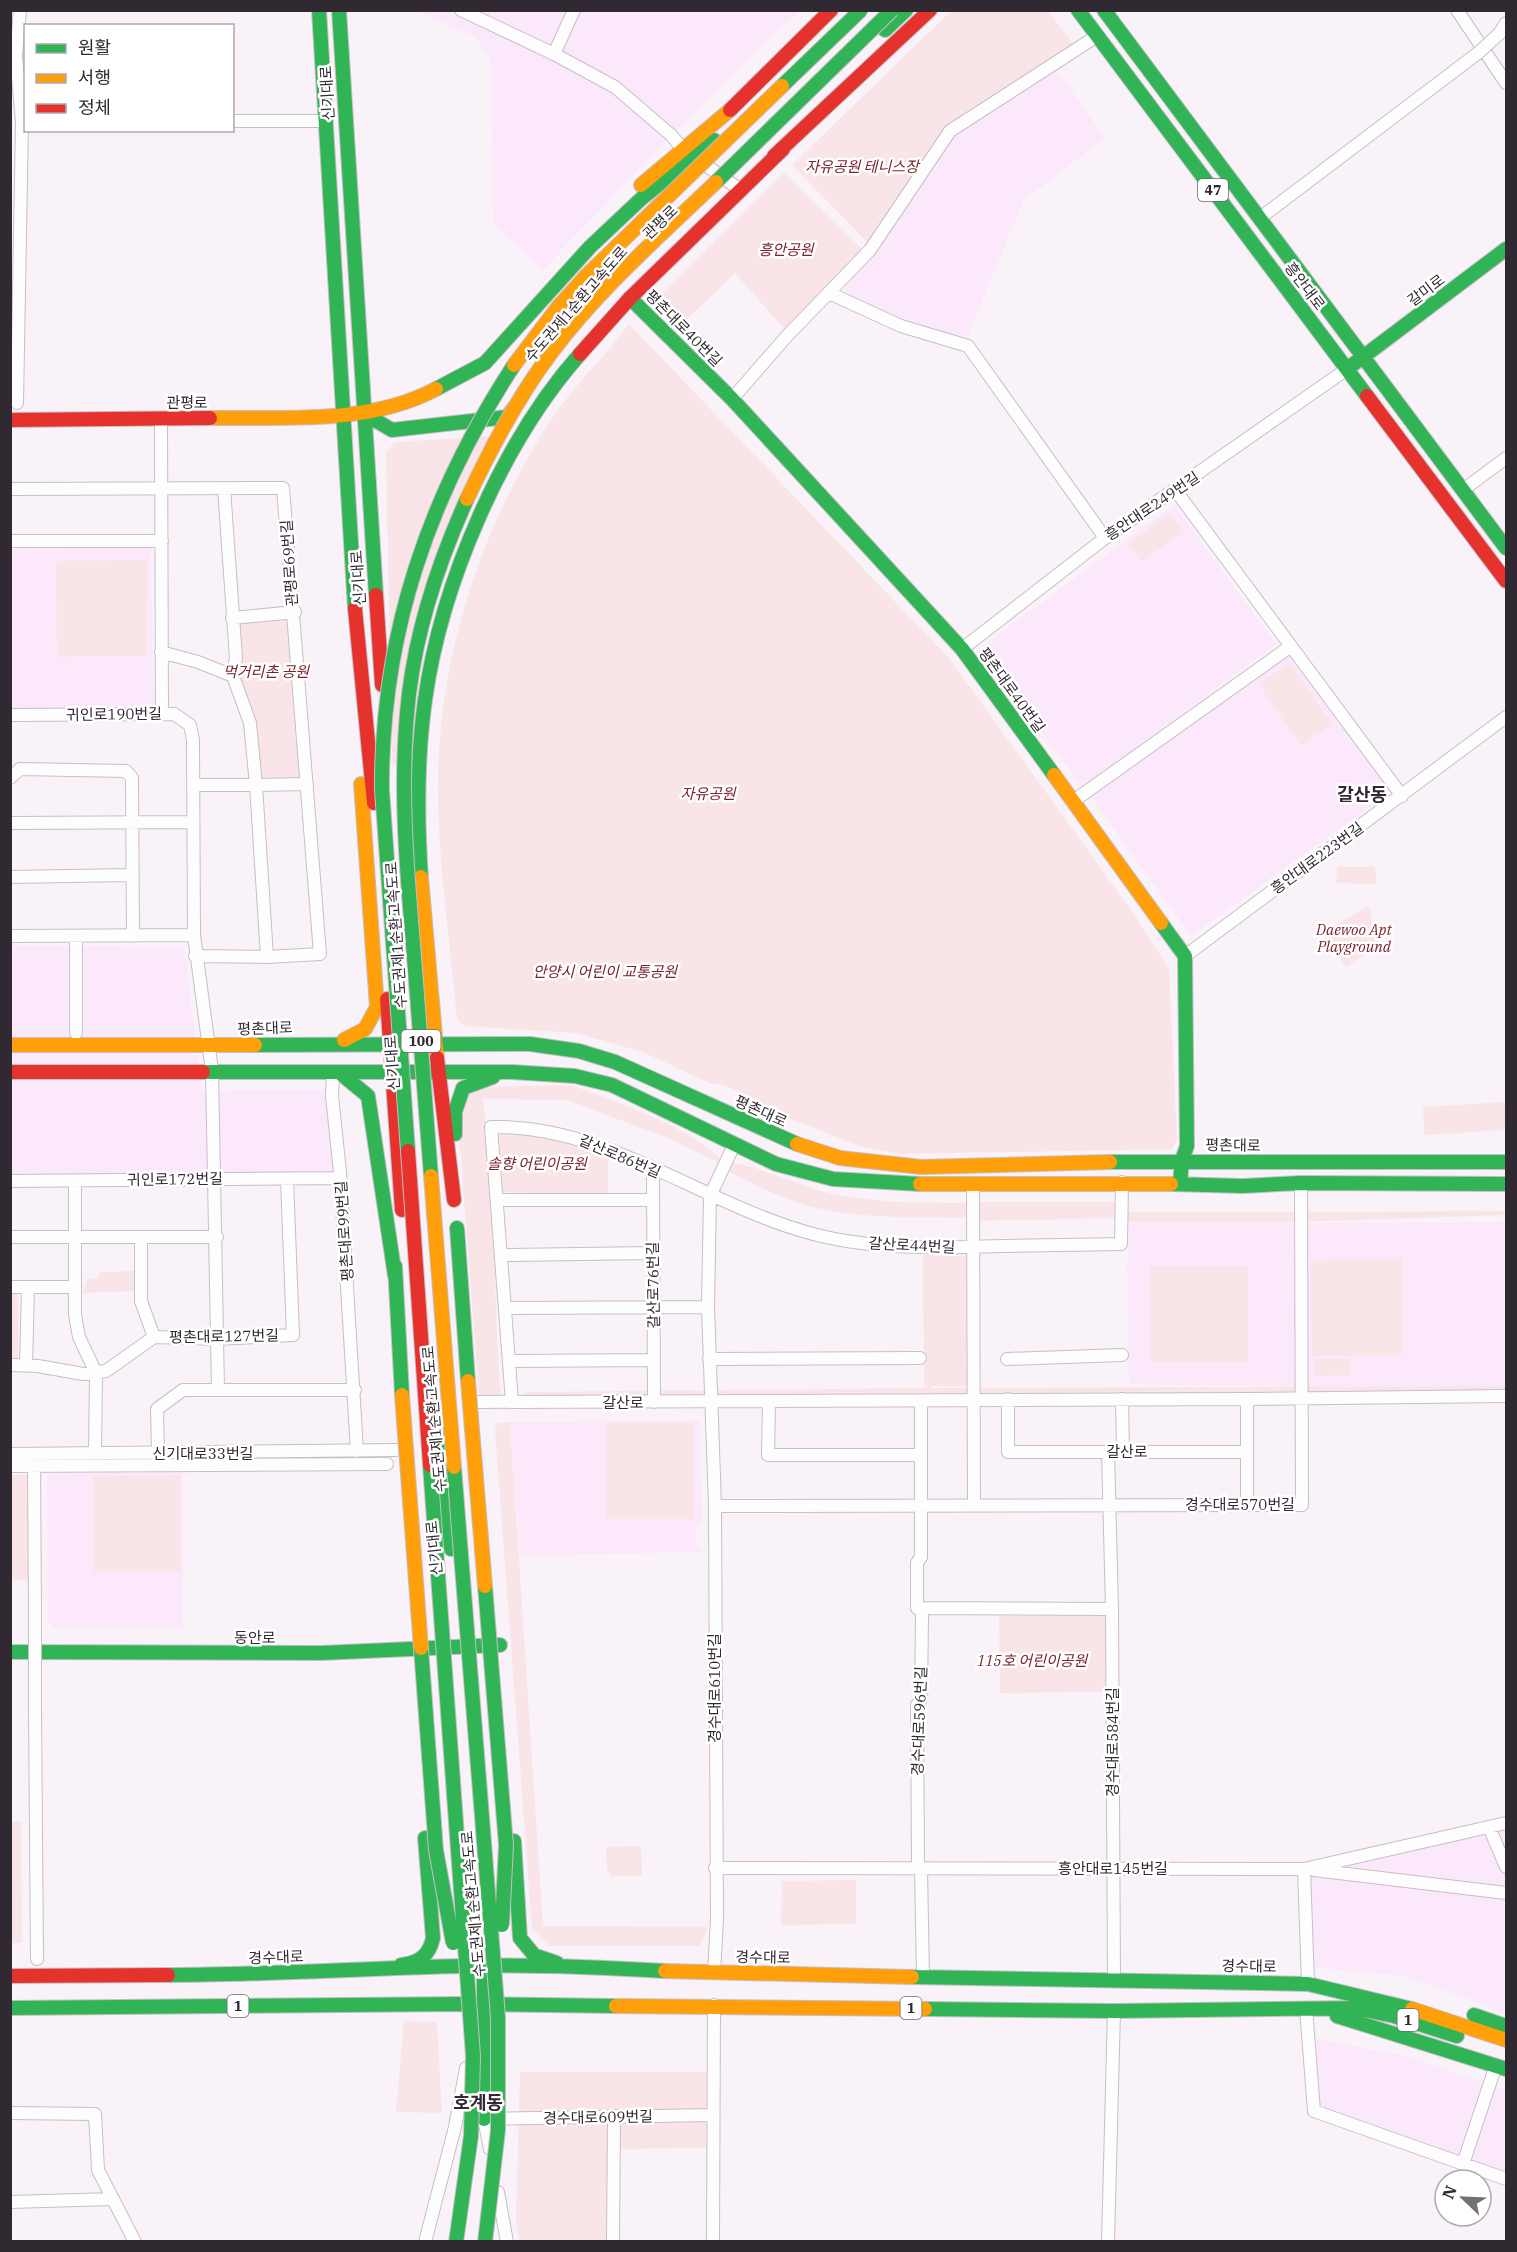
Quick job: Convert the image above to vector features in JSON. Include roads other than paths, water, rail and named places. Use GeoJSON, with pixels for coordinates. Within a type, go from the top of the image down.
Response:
{"type":"FeatureCollection","features":[{"type":"Feature","properties":{"kind":"main road","name":"신기대로"},"geometry":{"type":"LineString","coordinates":[[319,10],[352,576],[389,888],[399,930],[434,1392],[473,1794],[485,2004],[484,2090]]}},
{"type":"Feature","properties":{"kind":"main road","name":"신기대로"},"geometry":{"type":"LineString","coordinates":[[339,10],[389,888],[389,1042],[465,1966],[466,2004],[474,2050]]}},
{"type":"Feature","properties":{"kind":"main road"},"geometry":{"type":"LineString","coordinates":[[485,363],[593,230],[682,148],[822,10]]}},
{"type":"Feature","properties":{"kind":"main road"},"geometry":{"type":"LineString","coordinates":[[642,198],[682,148],[730,110],[831,10]]}},
{"type":"Feature","properties":{"kind":"main road","name":"관평로"},"geometry":{"type":"LineString","coordinates":[[10,420],[343,415],[411,402],[485,363],[590,247],[642,198],[765,100],[855,10]]}},
{"type":"Feature","properties":{"kind":"main road","name":"수도권제1순환고속도로"},"geometry":{"type":"LineString","coordinates":[[456,2241],[471,2136],[474,2050],[382,790],[383,722],[393,656],[428,529],[453,471],[488,405],[520,356],[557,307],[600,261],[861,10]]}},
{"type":"Feature","properties":{"kind":"main road","name":"수도권제1순환고속도로"},"geometry":{"type":"LineString","coordinates":[[485,2241],[498,2142],[500,2081],[498,2017],[408,885],[404,774],[409,693],[425,618],[449,542],[494,445],[519,399],[552,352],[617,277],[892,10]]}},
{"type":"Feature","properties":{"kind":"main road","name":"관평로"},"geometry":{"type":"LineString","coordinates":[[507,417],[587,322],[660,245],[906,10]]}},
{"type":"Feature","properties":{"kind":"main road","name":"흥안대로"},"geometry":{"type":"LineString","coordinates":[[1078,10],[1506,581]]}},
{"type":"Feature","properties":{"kind":"main road","name":"흥안대로"},"geometry":{"type":"LineString","coordinates":[[1104,10],[1506,548]]}},
{"type":"Feature","properties":{"kind":"main road"},"geometry":{"type":"LineString","coordinates":[[568,1966],[534,1956],[525,1949],[520,1938],[500,1645],[476,1402],[470,1313],[438,1072],[430,980],[418,805],[420,746],[432,667],[441,626],[463,558],[497,478],[559,378],[630,297],[739,189],[930,12]]}},
{"type":"Feature","properties":{"kind":"main road"},"geometry":{"type":"LineString","coordinates":[[660,245],[715,214]]}},
{"type":"Feature","properties":{"kind":"main road","name":"갈미로"},"geometry":{"type":"LineString","coordinates":[[1347,369],[1506,249]]}},
{"type":"Feature","properties":{"kind":"main road","name":"평촌대로40번길"},"geometry":{"type":"LineString","coordinates":[[630,297],[732,399],[962,649],[1185,956]]}},
{"type":"Feature","properties":{"kind":"main road"},"geometry":{"type":"LineString","coordinates":[[1307,316],[1324,303]]}},
{"type":"Feature","properties":{"kind":"main road"},"geometry":{"type":"LineString","coordinates":[[389,888],[412,699],[428,625],[450,552],[507,417],[559,378]]}},
{"type":"Feature","properties":{"kind":"main road"},"geometry":{"type":"LineString","coordinates":[[363,413],[392,430],[507,417]]}},
{"type":"Feature","properties":{"kind":"main road"},"geometry":{"type":"LineString","coordinates":[[331,1043],[357,1037],[368,1027],[377,1007],[363,824],[352,576]]}},
{"type":"Feature","properties":{"kind":"main road"},"geometry":{"type":"LineString","coordinates":[[363,824],[389,888]]}},
{"type":"Feature","properties":{"kind":"main road"},"geometry":{"type":"LineString","coordinates":[[399,930],[430,980]]}},
{"type":"Feature","properties":{"kind":"main road"},"geometry":{"type":"LineString","coordinates":[[1180,1184],[1182,1160],[1187,1146],[1185,956]]}},
{"type":"Feature","properties":{"kind":"main road","name":"평촌대로"},"geometry":{"type":"LineString","coordinates":[[10,1046],[209,1047],[389,1042],[530,1044],[579,1051],[642,1073],[788,1141],[857,1160],[921,1167],[1182,1160],[1229,1163],[1506,1162]]}},
{"type":"Feature","properties":{"kind":"main road"},"geometry":{"type":"LineString","coordinates":[[99,1045],[99,1073]]}},
{"type":"Feature","properties":{"kind":"main road"},"geometry":{"type":"LineString","coordinates":[[10,1072],[512,1072],[575,1076],[612,1086],[776,1164],[833,1179],[863,1182],[973,1186],[1122,1182],[1244,1186],[1301,1183],[1506,1184]]}},
{"type":"Feature","properties":{"kind":"main road"},"geometry":{"type":"LineString","coordinates":[[335,1072],[351,1080],[368,1096],[395,1266],[402,1395],[436,1850],[474,2050],[484,2090],[484,2118]]}},
{"type":"Feature","properties":{"kind":"main road"},"geometry":{"type":"LineString","coordinates":[[454,1200],[455,1112],[463,1088],[478,1081],[512,1072]]}},
{"type":"Feature","properties":{"kind":"main road"},"geometry":{"type":"LineString","coordinates":[[364,1971],[417,1963],[431,1952],[433,1938],[396,1450],[393,1098]]}},
{"type":"Feature","properties":{"kind":"main road"},"geometry":{"type":"LineString","coordinates":[[458,1228],[468,1382],[506,1845],[498,2017]]}},
{"type":"Feature","properties":{"kind":"main road","name":"동안로"},"geometry":{"type":"LineString","coordinates":[[10,1652],[321,1653],[500,1645]]}},
{"type":"Feature","properties":{"kind":"main road"},"geometry":{"type":"LineString","coordinates":[[473,1794],[516,1863]]}},
{"type":"Feature","properties":{"kind":"main road","name":"경수대로"},"geometry":{"type":"LineString","coordinates":[[10,1976],[257,1975],[465,1966],[568,1966],[714,1973],[1308,1984],[1390,2002],[1506,2040]]}},
{"type":"Feature","properties":{"kind":"main road"},"geometry":{"type":"LineString","coordinates":[[1308,1984],[1360,1986],[1394,1991],[1506,2026]]}},
{"type":"Feature","properties":{"kind":"main road","name":"1"},"geometry":{"type":"LineString","coordinates":[[10,2008],[466,2004],[648,2008],[714,2005],[1114,2011],[1355,2008],[1394,2016],[1506,2053]]}},
{"type":"Feature","properties":{"kind":"main road"},"geometry":{"type":"LineString","coordinates":[[1306,2008],[1382,2028],[1501,2067]]}},
{"type":"Feature","properties":{"kind":"street"},"geometry":{"type":"LineString","coordinates":[[17,403],[24,122],[14,56],[20,10]]}},
{"type":"Feature","properties":{"kind":"street"},"geometry":{"type":"LineString","coordinates":[[461,10],[554,54],[615,87],[671,135],[682,148],[739,189]]}},
{"type":"Feature","properties":{"kind":"street"},"geometry":{"type":"LineString","coordinates":[[554,54],[574,10]]}},
{"type":"Feature","properties":{"kind":"street"},"geometry":{"type":"LineString","coordinates":[[1457,10],[1506,83]]}},
{"type":"Feature","properties":{"kind":"street"},"geometry":{"type":"LineString","coordinates":[[1260,218],[1478,53],[1499,34],[1506,23]]}},
{"type":"Feature","properties":{"kind":"street"},"geometry":{"type":"LineString","coordinates":[[732,399],[870,250],[950,130],[1097,36]]}},
{"type":"Feature","properties":{"kind":"street"},"geometry":{"type":"LineString","coordinates":[[234,121],[325,121]]}},
{"type":"Feature","properties":{"kind":"street"},"geometry":{"type":"LineString","coordinates":[[829,292],[901,326],[968,346],[1105,538]]}},
{"type":"Feature","properties":{"kind":"street","name":"흥안대로249번길"},"geometry":{"type":"LineString","coordinates":[[962,649],[1105,538],[1176,491],[1347,369]]}},
{"type":"Feature","properties":{"kind":"street"},"geometry":{"type":"LineString","coordinates":[[162,418],[162,713]]}},
{"type":"Feature","properties":{"kind":"street"},"geometry":{"type":"LineString","coordinates":[[1463,490],[1506,458]]}},
{"type":"Feature","properties":{"kind":"street"},"geometry":{"type":"LineString","coordinates":[[224,488],[236,658],[233,676],[250,723],[267,957]]}},
{"type":"Feature","properties":{"kind":"street","name":"관평로69번길"},"geometry":{"type":"LineString","coordinates":[[10,489],[284,488],[295,612],[232,618]]}},
{"type":"Feature","properties":{"kind":"street"},"geometry":{"type":"LineString","coordinates":[[1176,491],[1402,796]]}},
{"type":"Feature","properties":{"kind":"street"},"geometry":{"type":"LineString","coordinates":[[10,541],[162,541]]}},
{"type":"Feature","properties":{"kind":"street"},"geometry":{"type":"LineString","coordinates":[[195,956],[267,957],[320,954],[295,612]]}},
{"type":"Feature","properties":{"kind":"street"},"geometry":{"type":"LineString","coordinates":[[1072,802],[1291,646]]}},
{"type":"Feature","properties":{"kind":"street"},"geometry":{"type":"LineString","coordinates":[[161,652],[198,662],[233,676]]}},
{"type":"Feature","properties":{"kind":"street","name":"귀인로190번길"},"geometry":{"type":"LineString","coordinates":[[10,715],[83,716],[162,713],[180,716],[190,725],[195,956],[212,1071],[217,1237],[218,1389]]}},
{"type":"Feature","properties":{"kind":"street","name":"흥안대로223번길"},"geometry":{"type":"LineString","coordinates":[[1185,956],[1506,717]]}},
{"type":"Feature","properties":{"kind":"street"},"geometry":{"type":"LineString","coordinates":[[10,778],[20,769],[126,771],[132,778],[133,936]]}},
{"type":"Feature","properties":{"kind":"street"},"geometry":{"type":"LineString","coordinates":[[193,785],[307,784]]}},
{"type":"Feature","properties":{"kind":"street"},"geometry":{"type":"LineString","coordinates":[[10,823],[193,822]]}},
{"type":"Feature","properties":{"kind":"street"},"geometry":{"type":"LineString","coordinates":[[10,877],[132,875]]}},
{"type":"Feature","properties":{"kind":"street"},"geometry":{"type":"LineString","coordinates":[[10,936],[194,935]]}},
{"type":"Feature","properties":{"kind":"street"},"geometry":{"type":"LineString","coordinates":[[76,936],[76,1033]]}},
{"type":"Feature","properties":{"kind":"street","name":"평촌대로99번길"},"geometry":{"type":"LineString","coordinates":[[335,1072],[332,1096],[355,1390],[357,1451]]}},
{"type":"Feature","properties":{"kind":"street","name":"갈산로86번길"},"geometry":{"type":"LineString","coordinates":[[512,1400],[491,1127],[519,1126],[568,1134],[653,1169],[710,1196]]}},
{"type":"Feature","properties":{"kind":"street"},"geometry":{"type":"LineString","coordinates":[[710,1196],[734,1145]]}},
{"type":"Feature","properties":{"kind":"street","name":"갈산로76번길"},"geometry":{"type":"LineString","coordinates":[[653,1169],[654,1399]]}},
{"type":"Feature","properties":{"kind":"street","name":"귀인로172번길"},"geometry":{"type":"LineString","coordinates":[[10,1181],[340,1178]]}},
{"type":"Feature","properties":{"kind":"street","name":"평촌대로127번길"},"geometry":{"type":"LineString","coordinates":[[96,1373],[106,1371],[154,1337],[217,1339],[293,1335],[287,1179]]}},
{"type":"Feature","properties":{"kind":"street"},"geometry":{"type":"LineString","coordinates":[[75,1181],[75,1315],[79,1337],[96,1373],[95,1453]]}},
{"type":"Feature","properties":{"kind":"street","name":"갈산로44번길"},"geometry":{"type":"LineString","coordinates":[[710,1196],[766,1220],[818,1235],[870,1244],[974,1247],[1121,1244],[1122,1182]]}},
{"type":"Feature","properties":{"kind":"street"},"geometry":{"type":"LineString","coordinates":[[711,1398],[1302,1396],[1301,1183]]}},
{"type":"Feature","properties":{"kind":"street"},"geometry":{"type":"LineString","coordinates":[[973,1186],[974,1505]]}},
{"type":"Feature","properties":{"kind":"street","name":"경수대로610번길"},"geometry":{"type":"LineString","coordinates":[[710,1196],[708,1307],[715,1506],[714,1973]]}},
{"type":"Feature","properties":{"kind":"street","name":"갈산로86번길"},"geometry":{"type":"LineString","coordinates":[[497,1200],[652,1200]]}},
{"type":"Feature","properties":{"kind":"street"},"geometry":{"type":"LineString","coordinates":[[10,1237],[217,1237]]}},
{"type":"Feature","properties":{"kind":"street"},"geometry":{"type":"LineString","coordinates":[[141,1237],[141,1301],[154,1337]]}},
{"type":"Feature","properties":{"kind":"street"},"geometry":{"type":"LineString","coordinates":[[502,1255],[652,1254]]}},
{"type":"Feature","properties":{"kind":"street"},"geometry":{"type":"LineString","coordinates":[[10,1287],[75,1287]]}},
{"type":"Feature","properties":{"kind":"street"},"geometry":{"type":"LineString","coordinates":[[26,1365],[28,1287]]}},
{"type":"Feature","properties":{"kind":"street"},"geometry":{"type":"LineString","coordinates":[[506,1308],[708,1307]]}},
{"type":"Feature","properties":{"kind":"street"},"geometry":{"type":"LineString","coordinates":[[1007,1359],[1122,1355]]}},
{"type":"Feature","properties":{"kind":"street"},"geometry":{"type":"LineString","coordinates":[[709,1359],[920,1358]]}},
{"type":"Feature","properties":{"kind":"street"},"geometry":{"type":"LineString","coordinates":[[509,1361],[654,1360]]}},
{"type":"Feature","properties":{"kind":"street"},"geometry":{"type":"LineString","coordinates":[[10,1365],[26,1365],[83,1374],[96,1373]]}},
{"type":"Feature","properties":{"kind":"street"},"geometry":{"type":"LineString","coordinates":[[158,1453],[157,1409],[183,1390],[355,1390]]}},
{"type":"Feature","properties":{"kind":"street","name":"갈산로"},"geometry":{"type":"LineString","coordinates":[[476,1402],[711,1398],[769,1402],[1008,1399],[1247,1400],[1302,1396],[1506,1394]]}},
{"type":"Feature","properties":{"kind":"street","name":"경수대로570번길"},"geometry":{"type":"LineString","coordinates":[[1109,1505],[1302,1505],[1302,1396]]}},
{"type":"Feature","properties":{"kind":"street","name":"갈산로"},"geometry":{"type":"LineString","coordinates":[[1008,1399],[1008,1452],[1246,1452]]}},
{"type":"Feature","properties":{"kind":"street"},"geometry":{"type":"LineString","coordinates":[[1122,1399],[1124,1451]]}},
{"type":"Feature","properties":{"kind":"street"},"geometry":{"type":"LineString","coordinates":[[1247,1400],[1247,1505]]}},
{"type":"Feature","properties":{"kind":"street","name":"경수대로596번길"},"geometry":{"type":"LineString","coordinates":[[921,1401],[921,1557],[917,1563],[921,1699],[917,1705],[923,1977]]}},
{"type":"Feature","properties":{"kind":"street"},"geometry":{"type":"LineString","coordinates":[[769,1402],[768,1455],[921,1455]]}},
{"type":"Feature","properties":{"kind":"street","name":"신기대로33번길"},"geometry":{"type":"LineString","coordinates":[[10,1454],[34,1460],[95,1453],[396,1450]]}},
{"type":"Feature","properties":{"kind":"street","name":"경수대로584번길"},"geometry":{"type":"LineString","coordinates":[[1108,1451],[1112,1609],[1114,1979]]}},
{"type":"Feature","properties":{"kind":"street"},"geometry":{"type":"LineString","coordinates":[[10,1466],[34,1460],[387,1464]]}},
{"type":"Feature","properties":{"kind":"street"},"geometry":{"type":"LineString","coordinates":[[34,1460],[37,1959]]}},
{"type":"Feature","properties":{"kind":"street"},"geometry":{"type":"LineString","coordinates":[[715,1506],[1109,1505]]}},
{"type":"Feature","properties":{"kind":"street"},"geometry":{"type":"LineString","coordinates":[[35,1605],[36,1638]]}},
{"type":"Feature","properties":{"kind":"street"},"geometry":{"type":"LineString","coordinates":[[920,1612],[1112,1609]]}},
{"type":"Feature","properties":{"kind":"street"},"geometry":{"type":"LineString","coordinates":[[34,1671],[35,1719]]}},
{"type":"Feature","properties":{"kind":"street","name":"흥안대로145번길"},"geometry":{"type":"LineString","coordinates":[[715,1868],[919,1865],[1114,1869],[1304,1869],[1506,1823]]}},
{"type":"Feature","properties":{"kind":"street"},"geometry":{"type":"LineString","coordinates":[[1489,1827],[1506,1867]]}},
{"type":"Feature","properties":{"kind":"street"},"geometry":{"type":"LineString","coordinates":[[1308,1984],[1304,1869],[1506,1893]]}},
{"type":"Feature","properties":{"kind":"street"},"geometry":{"type":"LineString","coordinates":[[713,2241],[714,2005]]}},
{"type":"Feature","properties":{"kind":"street"},"geometry":{"type":"LineString","coordinates":[[1306,2008],[1314,2111],[1506,2179]]}},
{"type":"Feature","properties":{"kind":"street"},"geometry":{"type":"LineString","coordinates":[[1108,2241],[1114,2011]]}},
{"type":"Feature","properties":{"kind":"street"},"geometry":{"type":"LineString","coordinates":[[425,2241],[455,2127],[463,2076],[474,2050]]}},
{"type":"Feature","properties":{"kind":"street"},"geometry":{"type":"LineString","coordinates":[[1463,2164],[1501,2067]]}},
{"type":"Feature","properties":{"kind":"street"},"geometry":{"type":"LineString","coordinates":[[10,2113],[95,2114],[98,2170],[135,2241]]}},
{"type":"Feature","properties":{"kind":"street","name":"경수대로609번길"},"geometry":{"type":"LineString","coordinates":[[484,2118],[712,2115]]}},
{"type":"Feature","properties":{"kind":"street"},"geometry":{"type":"LineString","coordinates":[[613,2241],[614,2116]]}},
{"type":"Feature","properties":{"kind":"street"},"geometry":{"type":"LineString","coordinates":[[484,2118],[507,2241]]}},
{"type":"Feature","properties":{"kind":"street"},"geometry":{"type":"LineString","coordinates":[[10,2202],[112,2199]]}},
{"type":"Feature","properties":{"kind":"district","name":"갈산동"},"geometry":{"type":"Point","coordinates":[1362,794]}},
{"type":"Feature","properties":{"kind":"district","name":"호계동"},"geometry":{"type":"Point","coordinates":[478,2102]}},
{"type":"Feature","properties":{"kind":"park label","name":"자유공원 테니스장"},"geometry":{"type":"Point","coordinates":[862,166]}},
{"type":"Feature","properties":{"kind":"park label","name":"흥안공원"},"geometry":{"type":"Point","coordinates":[786,249]}},
{"type":"Feature","properties":{"kind":"park label","name":"먹거리촌 공원"},"geometry":{"type":"Point","coordinates":[266,671]}},
{"type":"Feature","properties":{"kind":"park label","name":"자유공원"},"geometry":{"type":"Point","coordinates":[708,793]}},
{"type":"Feature","properties":{"kind":"park label","name":"Daewoo Apt Playground"},"geometry":{"type":"Point","coordinates":[1354,938]}},
{"type":"Feature","properties":{"kind":"park label","name":"안양시 어린이 교통공원"},"geometry":{"type":"Point","coordinates":[605,971]}},
{"type":"Feature","properties":{"kind":"park label","name":"솔향 어린이공원"},"geometry":{"type":"Point","coordinates":[537,1163]}},
{"type":"Feature","properties":{"kind":"park label","name":"115호 어린이공원"},"geometry":{"type":"Point","coordinates":[1032,1660]}}]}
